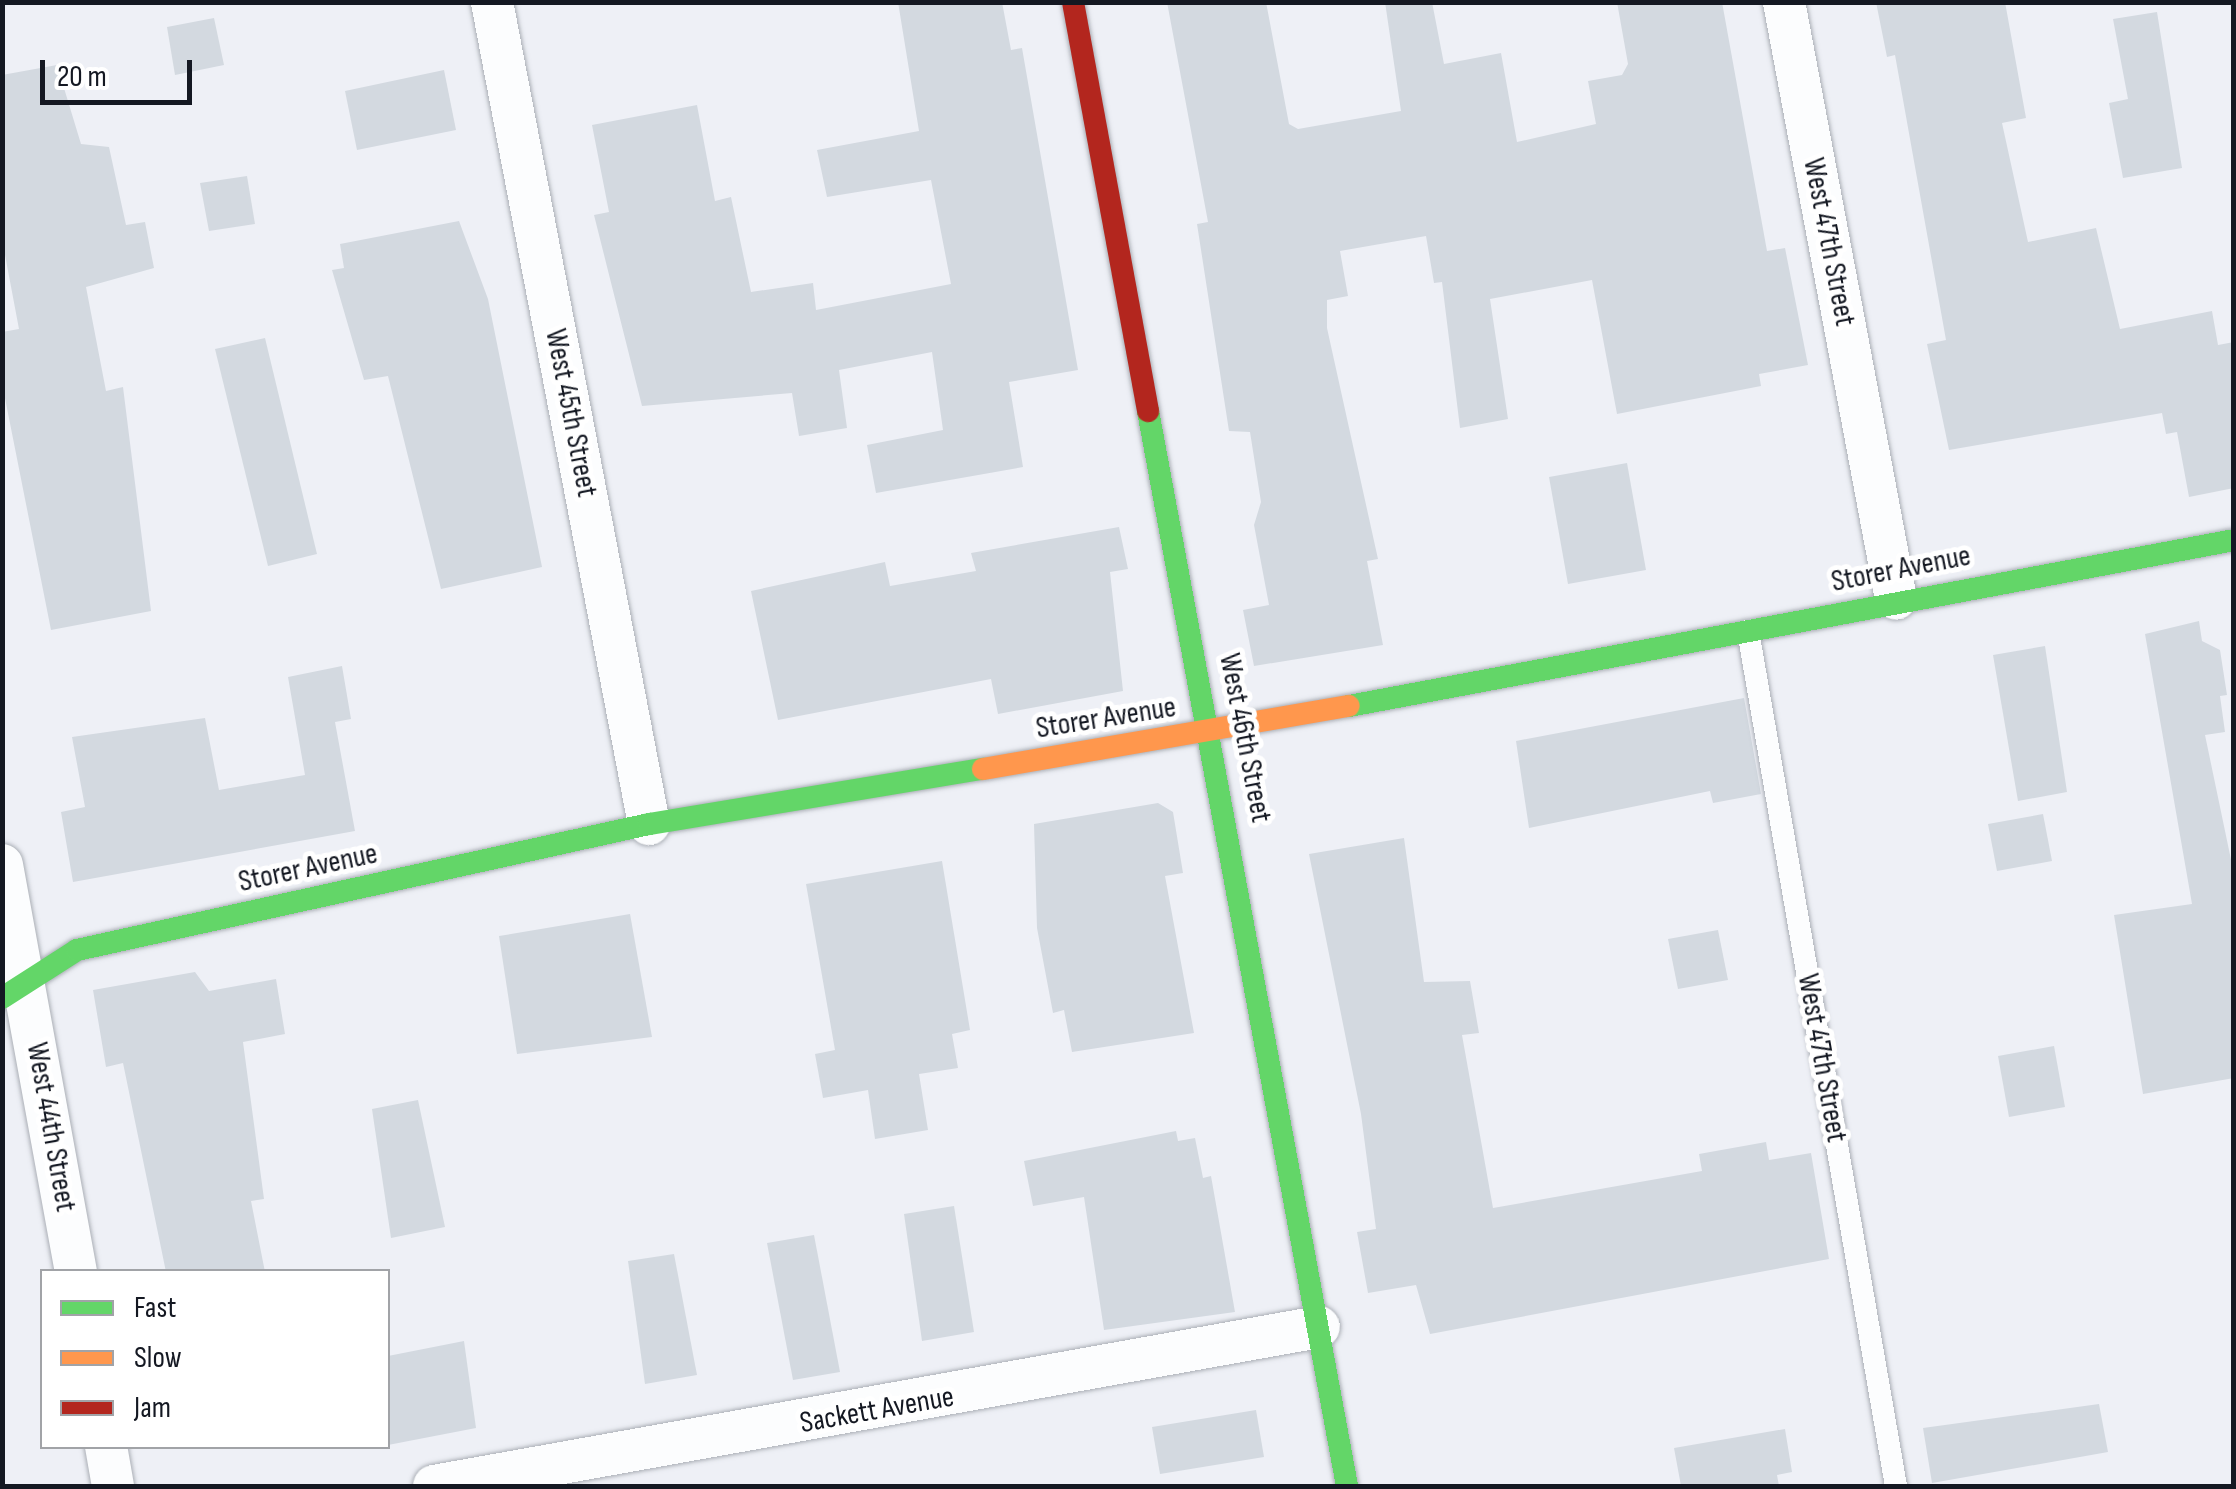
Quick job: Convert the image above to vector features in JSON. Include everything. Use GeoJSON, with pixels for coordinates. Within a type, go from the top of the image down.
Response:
{"type":"FeatureCollection","features":[{"type":"Feature","properties":{"kind":"street","name":"West 45th Street"},"geometry":{"type":"LineString","coordinates":[[492,2],[649,824]]}},
{"type":"Feature","properties":{"kind":"street","name":"West 46th Street"},"geometry":{"type":"LineString","coordinates":[[1072,2],[1214,731],[1347,1486]]}},
{"type":"Feature","properties":{"kind":"street","name":"West 47th Street"},"geometry":{"type":"LineString","coordinates":[[1784,2],[1896,599]]}},
{"type":"Feature","properties":{"kind":"street","name":"Storer Avenue"},"geometry":{"type":"LineString","coordinates":[[14,991],[77,950],[649,824],[1214,731],[1896,599],[2234,540]]}},
{"type":"Feature","properties":{"kind":"street","name":"West 44th Street"},"geometry":{"type":"LineString","coordinates":[[2,865],[14,991],[75,1269]]}},
{"type":"Feature","properties":{"kind":"street","name":"Sackett Avenue"},"geometry":{"type":"LineString","coordinates":[[434,1486],[1319,1327]]}},
{"type":"Feature","properties":{"kind":"street"},"geometry":{"type":"LineString","coordinates":[[107,1449],[113,1486]]}},
{"type":"Feature","properties":{"kind":"lane","name":"West 47th Street"},"geometry":{"type":"LineString","coordinates":[[1748,630],[1896,1486]]}},
{"type":"Feature","properties":{"kind":"building"},"geometry":{"type":"Polygon","coordinates":[[[898,2],[1002,2],[1011,50],[1022,48],[1078,370],[1009,382],[1023,467],[876,493],[867,445],[943,430],[932,352],[839,370],[847,428],[799,436],[792,393],[642,406],[594,215],[609,212],[592,125],[697,105],[715,201],[731,197],[751,292],[813,283],[816,310],[951,284],[931,180],[827,197],[817,150],[919,131],[898,2]]]}},
{"type":"Feature","properties":{"kind":"building"},"geometry":{"type":"Polygon","coordinates":[[[1167,2],[1266,2],[1289,124],[1298,129],[1401,111],[1385,2],[1432,2],[1444,64],[1501,53],[1517,142],[1596,124],[1588,81],[1622,75],[1628,64],[1617,2],[1722,2],[1767,251],[1785,248],[1808,365],[1759,374],[1761,386],[1617,414],[1592,280],[1490,299],[1508,419],[1460,428],[1442,282],[1434,283],[1426,236],[1340,251],[1348,296],[1327,300],[1327,328],[1378,559],[1367,561],[1383,645],[1254,666],[1243,610],[1269,605],[1254,525],[1261,502],[1250,432],[1229,431],[1197,224],[1208,222],[1167,2]]]}},
{"type":"Feature","properties":{"kind":"building"},"geometry":{"type":"Polygon","coordinates":[[[1876,2],[2005,2],[2026,118],[2002,123],[2028,242],[2096,228],[2120,329],[2212,311],[2218,345],[2234,342],[2234,488],[2189,497],[2177,432],[2166,434],[2162,413],[1949,450],[1927,344],[1946,340],[1895,55],[1887,57],[1876,2]]]}},
{"type":"Feature","properties":{"kind":"building"},"geometry":{"type":"Polygon","coordinates":[[[2157,12],[2182,168],[2123,178],[2109,103],[2128,99],[2113,19],[2157,12]]]}},
{"type":"Feature","properties":{"kind":"building"},"geometry":{"type":"Polygon","coordinates":[[[214,18],[224,65],[175,75],[167,27],[214,18]]]}},
{"type":"Feature","properties":{"kind":"building"},"geometry":{"type":"Polygon","coordinates":[[[57,65],[81,144],[109,147],[126,225],[145,222],[154,268],[86,287],[106,391],[123,387],[151,611],[51,630],[2,383],[2,332],[19,329],[2,239],[2,75],[57,65]]]}},
{"type":"Feature","properties":{"kind":"building"},"geometry":{"type":"Polygon","coordinates":[[[444,70],[456,130],[357,150],[345,91],[444,70]]]}},
{"type":"Feature","properties":{"kind":"building"},"geometry":{"type":"Polygon","coordinates":[[[247,176],[255,224],[209,231],[200,183],[247,176]]]}},
{"type":"Feature","properties":{"kind":"building"},"geometry":{"type":"Polygon","coordinates":[[[459,221],[488,299],[542,567],[441,589],[388,376],[364,380],[332,270],[344,268],[340,244],[459,221]]]}},
{"type":"Feature","properties":{"kind":"building"},"geometry":{"type":"Polygon","coordinates":[[[265,338],[317,554],[268,566],[215,349],[265,338]]]}},
{"type":"Feature","properties":{"kind":"building"},"geometry":{"type":"Polygon","coordinates":[[[1627,463],[1646,570],[1568,584],[1549,477],[1627,463]]]}},
{"type":"Feature","properties":{"kind":"building"},"geometry":{"type":"Polygon","coordinates":[[[1119,527],[1128,569],[1110,572],[1123,691],[998,714],[991,679],[778,720],[751,591],[885,562],[890,586],[976,571],[971,553],[1119,527]]]}},
{"type":"Feature","properties":{"kind":"building"},"geometry":{"type":"Polygon","coordinates":[[[2199,621],[2202,641],[2220,650],[2227,695],[2220,696],[2225,732],[2205,735],[2234,874],[2234,1078],[2143,1094],[2114,915],[2192,904],[2145,634],[2199,621]]]}},
{"type":"Feature","properties":{"kind":"building"},"geometry":{"type":"Polygon","coordinates":[[[2045,646],[2067,792],[2018,801],[1993,655],[2045,646]]]}},
{"type":"Feature","properties":{"kind":"building"},"geometry":{"type":"Polygon","coordinates":[[[342,666],[351,719],[335,722],[355,831],[73,882],[61,812],[85,807],[72,737],[205,718],[219,790],[305,775],[288,677],[342,666]]]}},
{"type":"Feature","properties":{"kind":"building"},"geometry":{"type":"Polygon","coordinates":[[[1744,698],[1761,794],[1713,803],[1710,791],[1529,828],[1516,741],[1744,698]]]}},
{"type":"Feature","properties":{"kind":"building"},"geometry":{"type":"Polygon","coordinates":[[[1158,803],[1173,812],[1183,873],[1165,876],[1194,1033],[1072,1052],[1064,1010],[1053,1013],[1037,928],[1034,824],[1158,803]]]}},
{"type":"Feature","properties":{"kind":"building"},"geometry":{"type":"Polygon","coordinates":[[[2043,814],[2052,861],[1997,871],[1988,824],[2043,814]]]}},
{"type":"Feature","properties":{"kind":"building"},"geometry":{"type":"Polygon","coordinates":[[[1404,838],[1424,982],[1470,981],[1479,1033],[1462,1035],[1493,1208],[1702,1171],[1699,1154],[1766,1142],[1769,1160],[1811,1153],[1829,1259],[1430,1334],[1416,1285],[1368,1293],[1357,1232],[1376,1229],[1361,1114],[1309,854],[1404,838]]]}},
{"type":"Feature","properties":{"kind":"building"},"geometry":{"type":"Polygon","coordinates":[[[942,861],[970,1030],[952,1034],[958,1068],[919,1074],[928,1130],[875,1139],[868,1090],[823,1098],[815,1054],[835,1050],[806,884],[942,861]]]}},
{"type":"Feature","properties":{"kind":"building"},"geometry":{"type":"Polygon","coordinates":[[[630,914],[652,1037],[517,1054],[499,936],[630,914]]]}},
{"type":"Feature","properties":{"kind":"building"},"geometry":{"type":"Polygon","coordinates":[[[1718,930],[1728,980],[1678,989],[1668,939],[1718,930]]]}},
{"type":"Feature","properties":{"kind":"building"},"geometry":{"type":"Polygon","coordinates":[[[195,972],[209,991],[276,979],[285,1034],[243,1042],[264,1199],[251,1201],[264,1269],[165,1269],[123,1063],[106,1067],[93,990],[195,972]]]}},
{"type":"Feature","properties":{"kind":"building"},"geometry":{"type":"Polygon","coordinates":[[[2054,1046],[2065,1107],[2009,1117],[1998,1056],[2054,1046]]]}},
{"type":"Feature","properties":{"kind":"building"},"geometry":{"type":"Polygon","coordinates":[[[418,1100],[445,1227],[391,1238],[372,1109],[418,1100]]]}},
{"type":"Feature","properties":{"kind":"building"},"geometry":{"type":"Polygon","coordinates":[[[1176,1131],[1178,1141],[1195,1138],[1203,1178],[1211,1176],[1235,1312],[1104,1330],[1084,1197],[1033,1206],[1024,1161],[1176,1131]]]}},
{"type":"Feature","properties":{"kind":"building"},"geometry":{"type":"Polygon","coordinates":[[[954,1206],[974,1332],[922,1341],[904,1214],[954,1206]]]}},
{"type":"Feature","properties":{"kind":"building"},"geometry":{"type":"Polygon","coordinates":[[[814,1235],[840,1372],[793,1380],[767,1243],[814,1235]]]}},
{"type":"Feature","properties":{"kind":"building"},"geometry":{"type":"Polygon","coordinates":[[[674,1254],[697,1375],[645,1384],[628,1261],[674,1254]]]}},
{"type":"Feature","properties":{"kind":"building"},"geometry":{"type":"Polygon","coordinates":[[[464,1341],[476,1428],[390,1445],[390,1356],[464,1341]]]}},
{"type":"Feature","properties":{"kind":"building"},"geometry":{"type":"Polygon","coordinates":[[[2099,1404],[2108,1452],[1932,1483],[1923,1428],[2099,1404]]]}},
{"type":"Feature","properties":{"kind":"building"},"geometry":{"type":"Polygon","coordinates":[[[1256,1410],[1264,1457],[1160,1474],[1152,1427],[1256,1410]]]}},
{"type":"Feature","properties":{"kind":"building"},"geometry":{"type":"Polygon","coordinates":[[[1785,1429],[1792,1472],[1777,1475],[1779,1486],[1681,1486],[1674,1448],[1785,1429]]]}},
{"type":"Feature","properties":{"kind":"traffic: fast"},"geometry":{"type":"LineString","coordinates":[[1148,411],[1347,1486]]}},
{"type":"Feature","properties":{"kind":"traffic: fast"},"geometry":{"type":"LineString","coordinates":[[1349,706],[2234,540]]}},
{"type":"Feature","properties":{"kind":"traffic: fast"},"geometry":{"type":"LineString","coordinates":[[2,998],[77,950],[649,824],[983,769]]}},
{"type":"Feature","properties":{"kind":"traffic: slow"},"geometry":{"type":"LineString","coordinates":[[983,769],[1349,706]]}},
{"type":"Feature","properties":{"kind":"traffic: jam"},"geometry":{"type":"LineString","coordinates":[[1073,2],[1148,411]]}}]}
